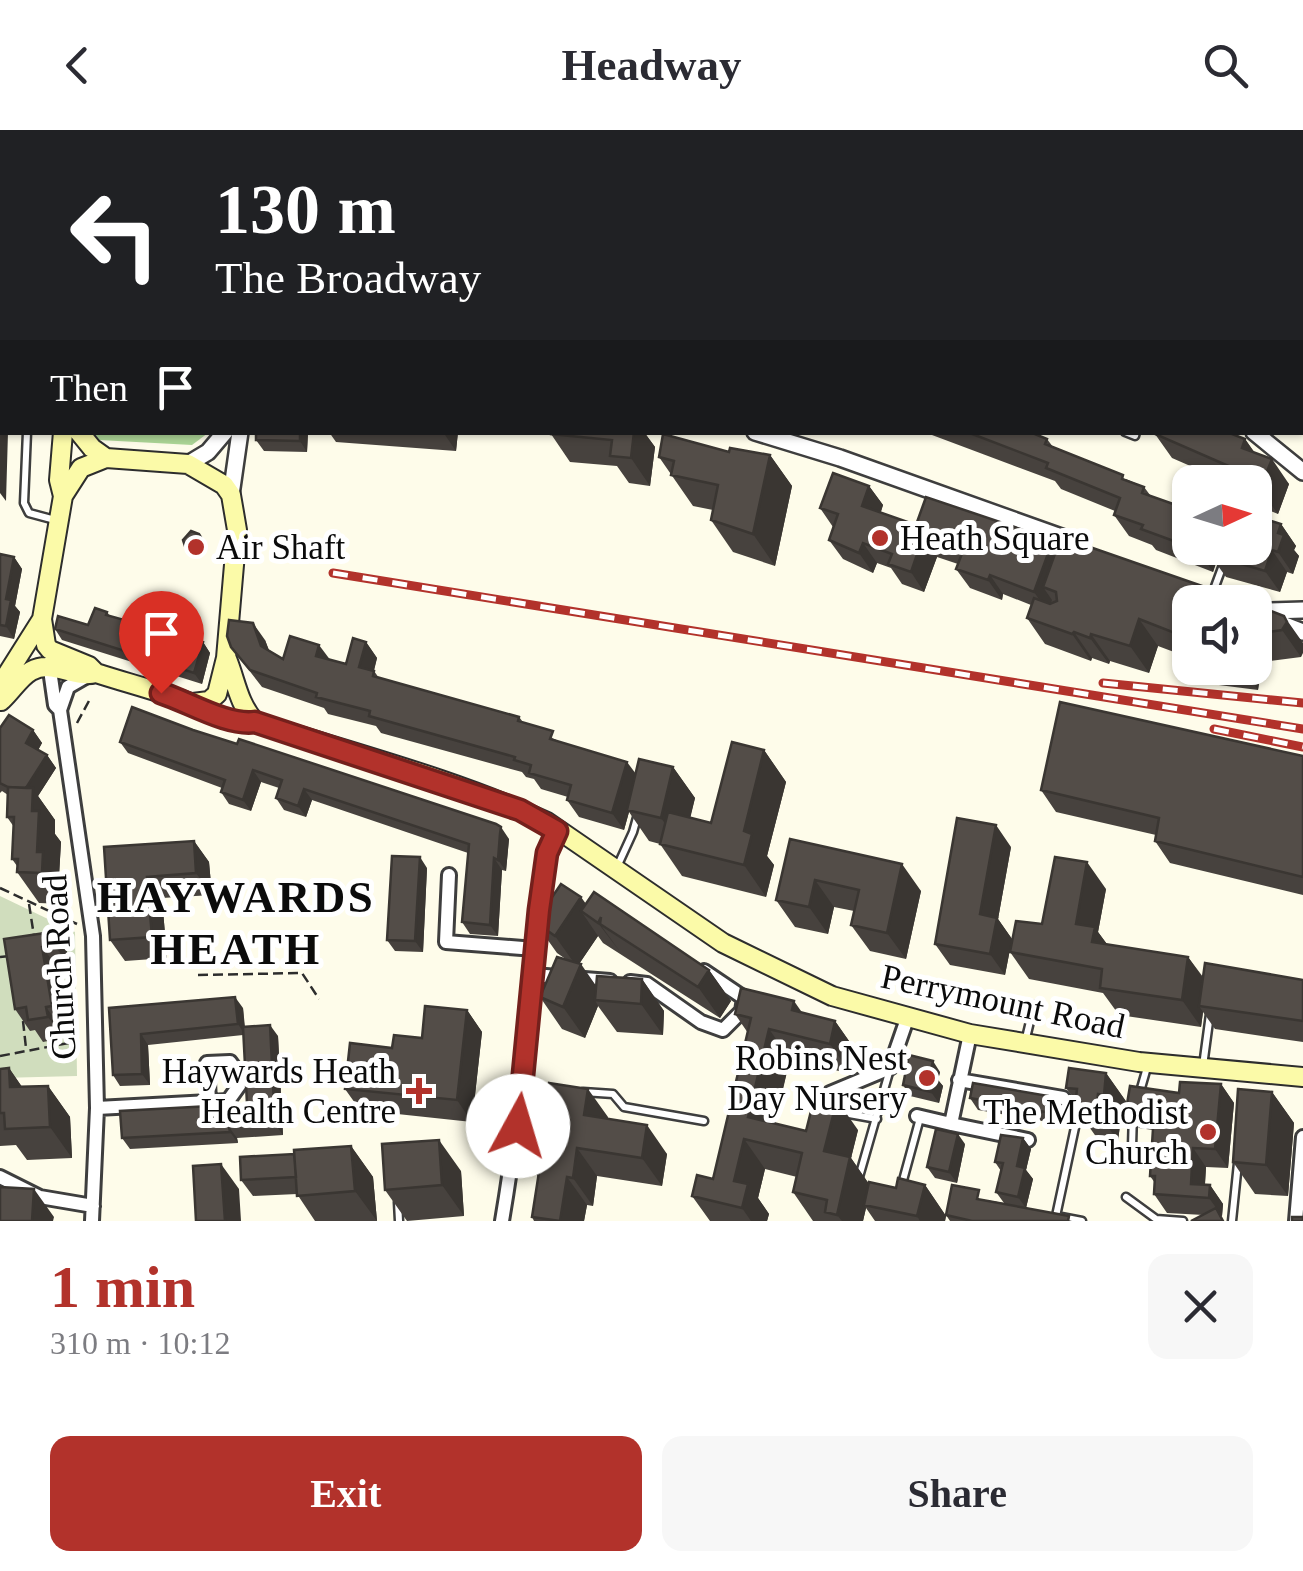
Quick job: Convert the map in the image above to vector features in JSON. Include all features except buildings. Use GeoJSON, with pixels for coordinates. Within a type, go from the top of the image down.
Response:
{"type":"FeatureCollection","features":[{"type":"Feature","properties":{"kind":"main road"},"geometry":{"type":"LineString","coordinates":[[62,435],[59,480],[63,496],[42,619],[46,645],[90,666],[92,674]]}},
{"type":"Feature","properties":{"kind":"main road"},"geometry":{"type":"LineString","coordinates":[[82,435],[106,458]]}},
{"type":"Feature","properties":{"kind":"main road"},"geometry":{"type":"LineString","coordinates":[[0,702],[24,676],[49,666],[92,674],[193,704],[209,701],[217,694],[226,658],[238,530],[231,494],[188,464],[106,458],[81,468],[63,496]]}},
{"type":"Feature","properties":{"kind":"main road"},"geometry":{"type":"LineString","coordinates":[[0,702],[6,676],[42,619]]}},
{"type":"Feature","properties":{"kind":"main road"},"geometry":{"type":"LineString","coordinates":[[226,658],[245,711],[255,722]]}},
{"type":"Feature","properties":{"kind":"main road","name":"Perrymount Road"},"geometry":{"type":"LineString","coordinates":[[193,704],[232,720],[255,722],[520,810],[723,943],[832,996],[907,1019],[1024,1043],[1087,1061],[1203,1068],[1245,1081],[1303,1078]]}},
{"type":"Feature","properties":{"kind":"street"},"geometry":{"type":"LineString","coordinates":[[188,464],[208,452],[222,435]]}},
{"type":"Feature","properties":{"kind":"street"},"geometry":{"type":"LineString","coordinates":[[231,494],[240,435]]}},
{"type":"Feature","properties":{"kind":"street"},"geometry":{"type":"LineString","coordinates":[[765,435],[1096,550]]}},
{"type":"Feature","properties":{"kind":"street"},"geometry":{"type":"LineString","coordinates":[[1262,435],[1303,472]]}},
{"type":"Feature","properties":{"kind":"street"},"geometry":{"type":"LineString","coordinates":[[1272,609],[1303,610]]}},
{"type":"Feature","properties":{"kind":"street"},"geometry":{"type":"LineString","coordinates":[[1272,619],[1303,632]]}},
{"type":"Feature","properties":{"kind":"street","name":"Church Road"},"geometry":{"type":"LineString","coordinates":[[46,645],[90,901],[97,1108],[92,1221]]}},
{"type":"Feature","properties":{"kind":"street"},"geometry":{"type":"LineString","coordinates":[[60,710],[68,687],[92,674]]}},
{"type":"Feature","properties":{"kind":"street"},"geometry":{"type":"LineString","coordinates":[[502,1221],[522,1087],[535,949],[546,909],[547,853],[557,831]]}},
{"type":"Feature","properties":{"kind":"street"},"geometry":{"type":"LineString","coordinates":[[449,875],[446,942],[535,949]]}},
{"type":"Feature","properties":{"kind":"street"},"geometry":{"type":"LineString","coordinates":[[533,975],[647,984],[701,1022],[724,1030],[742,1011],[744,998],[695,965]]}},
{"type":"Feature","properties":{"kind":"street"},"geometry":{"type":"LineString","coordinates":[[825,1113],[830,1093],[890,1068],[907,1019]]}},
{"type":"Feature","properties":{"kind":"street"},"geometry":{"type":"LineString","coordinates":[[951,1124],[970,1034]]}},
{"type":"Feature","properties":{"kind":"street"},"geometry":{"type":"LineString","coordinates":[[959,1080],[1063,1098]]}},
{"type":"Feature","properties":{"kind":"street"},"geometry":{"type":"LineString","coordinates":[[97,1108],[209,1101]]}},
{"type":"Feature","properties":{"kind":"street"},"geometry":{"type":"LineString","coordinates":[[918,1117],[1028,1140]]}},
{"type":"Feature","properties":{"kind":"street"},"geometry":{"type":"LineString","coordinates":[[1296,1221],[1303,1137]]}},
{"type":"Feature","properties":{"kind":"street"},"geometry":{"type":"LineString","coordinates":[[0,1178],[40,1196],[93,1206]]}},
{"type":"Feature","properties":{"kind":"lane"},"geometry":{"type":"LineString","coordinates":[[27,435],[24,503],[29,513],[60,521]]}},
{"type":"Feature","properties":{"kind":"lane"},"geometry":{"type":"LineString","coordinates":[[615,870],[634,832],[638,813]]}},
{"type":"Feature","properties":{"kind":"lane"},"geometry":{"type":"LineString","coordinates":[[1203,1068],[1212,997]]}},
{"type":"Feature","properties":{"kind":"lane"},"geometry":{"type":"LineString","coordinates":[[1024,1043],[1034,1006]]}},
{"type":"Feature","properties":{"kind":"lane"},"geometry":{"type":"LineString","coordinates":[[1148,1063],[1133,1112],[1132,1147],[1156,1150]]}},
{"type":"Feature","properties":{"kind":"lane"},"geometry":{"type":"LineString","coordinates":[[859,1178],[890,1068]]}},
{"type":"Feature","properties":{"kind":"lane"},"geometry":{"type":"LineString","coordinates":[[522,1087],[558,1090]]}},
{"type":"Feature","properties":{"kind":"lane"},"geometry":{"type":"LineString","coordinates":[[577,1091],[613,1094],[624,1107],[704,1121]]}},
{"type":"Feature","properties":{"kind":"lane"},"geometry":{"type":"LineString","coordinates":[[1081,1101],[1056,1216],[1082,1221]]}},
{"type":"Feature","properties":{"kind":"lane"},"geometry":{"type":"LineString","coordinates":[[825,1113],[876,1118]]}},
{"type":"Feature","properties":{"kind":"lane"},"geometry":{"type":"LineString","coordinates":[[902,1187],[918,1117]]}},
{"type":"Feature","properties":{"kind":"lane"},"geometry":{"type":"LineString","coordinates":[[1232,1221],[1241,1157]]}},
{"type":"Feature","properties":{"kind":"lane"},"geometry":{"type":"LineString","coordinates":[[397,1183],[400,1221]]}},
{"type":"Feature","properties":{"kind":"lane"},"geometry":{"type":"LineString","coordinates":[[1126,1197],[1156,1220],[1183,1221]]}},
{"type":"Feature","properties":{"kind":"path"},"geometry":{"type":"LineString","coordinates":[[77,723],[90,700]]}},
{"type":"Feature","properties":{"kind":"path"},"geometry":{"type":"LineString","coordinates":[[0,888],[79,925]]}},
{"type":"Feature","properties":{"kind":"path"},"geometry":{"type":"LineString","coordinates":[[29,903],[34,936]]}},
{"type":"Feature","properties":{"kind":"path"},"geometry":{"type":"LineString","coordinates":[[0,956],[16,955]]}},
{"type":"Feature","properties":{"kind":"path"},"geometry":{"type":"LineString","coordinates":[[198,975],[302,973],[318,1000]]}},
{"type":"Feature","properties":{"kind":"path"},"geometry":{"type":"LineString","coordinates":[[22,1013],[26,1051]]}},
{"type":"Feature","properties":{"kind":"path"},"geometry":{"type":"LineString","coordinates":[[0,1056],[95,1038]]}},
{"type":"Feature","properties":{"kind":"green space"},"geometry":{"type":"Polygon","coordinates":[[[95,435],[205,435],[192,445],[99,440],[95,435]]]}},
{"type":"Feature","properties":{"kind":"green space"},"geometry":{"type":"Polygon","coordinates":[[[0,896],[75,932],[77,1076],[0,1078],[0,896]]]}},
{"type":"Feature","properties":{"kind":"railway"},"geometry":{"type":"LineString","coordinates":[[333,573],[1303,729]]}},
{"type":"Feature","properties":{"kind":"railway"},"geometry":{"type":"LineString","coordinates":[[1103,683],[1303,703]]}},
{"type":"Feature","properties":{"kind":"railway"},"geometry":{"type":"LineString","coordinates":[[1214,729],[1303,747]]}},
{"type":"Feature","properties":{"kind":"place","name":"Heath Square"},"geometry":{"type":"Point","coordinates":[880,538]}},
{"type":"Feature","properties":{"kind":"place","name":"Air Shaft"},"geometry":{"type":"Point","coordinates":[196,547]}},
{"type":"Feature","properties":{"kind":"place","name":"Robins Nest Day Nursery"},"geometry":{"type":"Point","coordinates":[927,1078]}},
{"type":"Feature","properties":{"kind":"place","name":"Haywards Heath Health Centre"},"geometry":{"type":"Point","coordinates":[419,1091]}},
{"type":"Feature","properties":{"kind":"place","name":"The Methodist Church"},"geometry":{"type":"Point","coordinates":[1208,1132]}},
{"type":"Feature","properties":{"kind":"district","name":"HAYWARDS HEATH"},"geometry":{"type":"Point","coordinates":[236,922]}},
{"type":"Feature","properties":{"kind":"route"},"geometry":{"type":"LineString","coordinates":[[161,693],[210,714],[255,722],[520,810],[557,831],[547,853],[539,910],[518,1126]]}}]}
